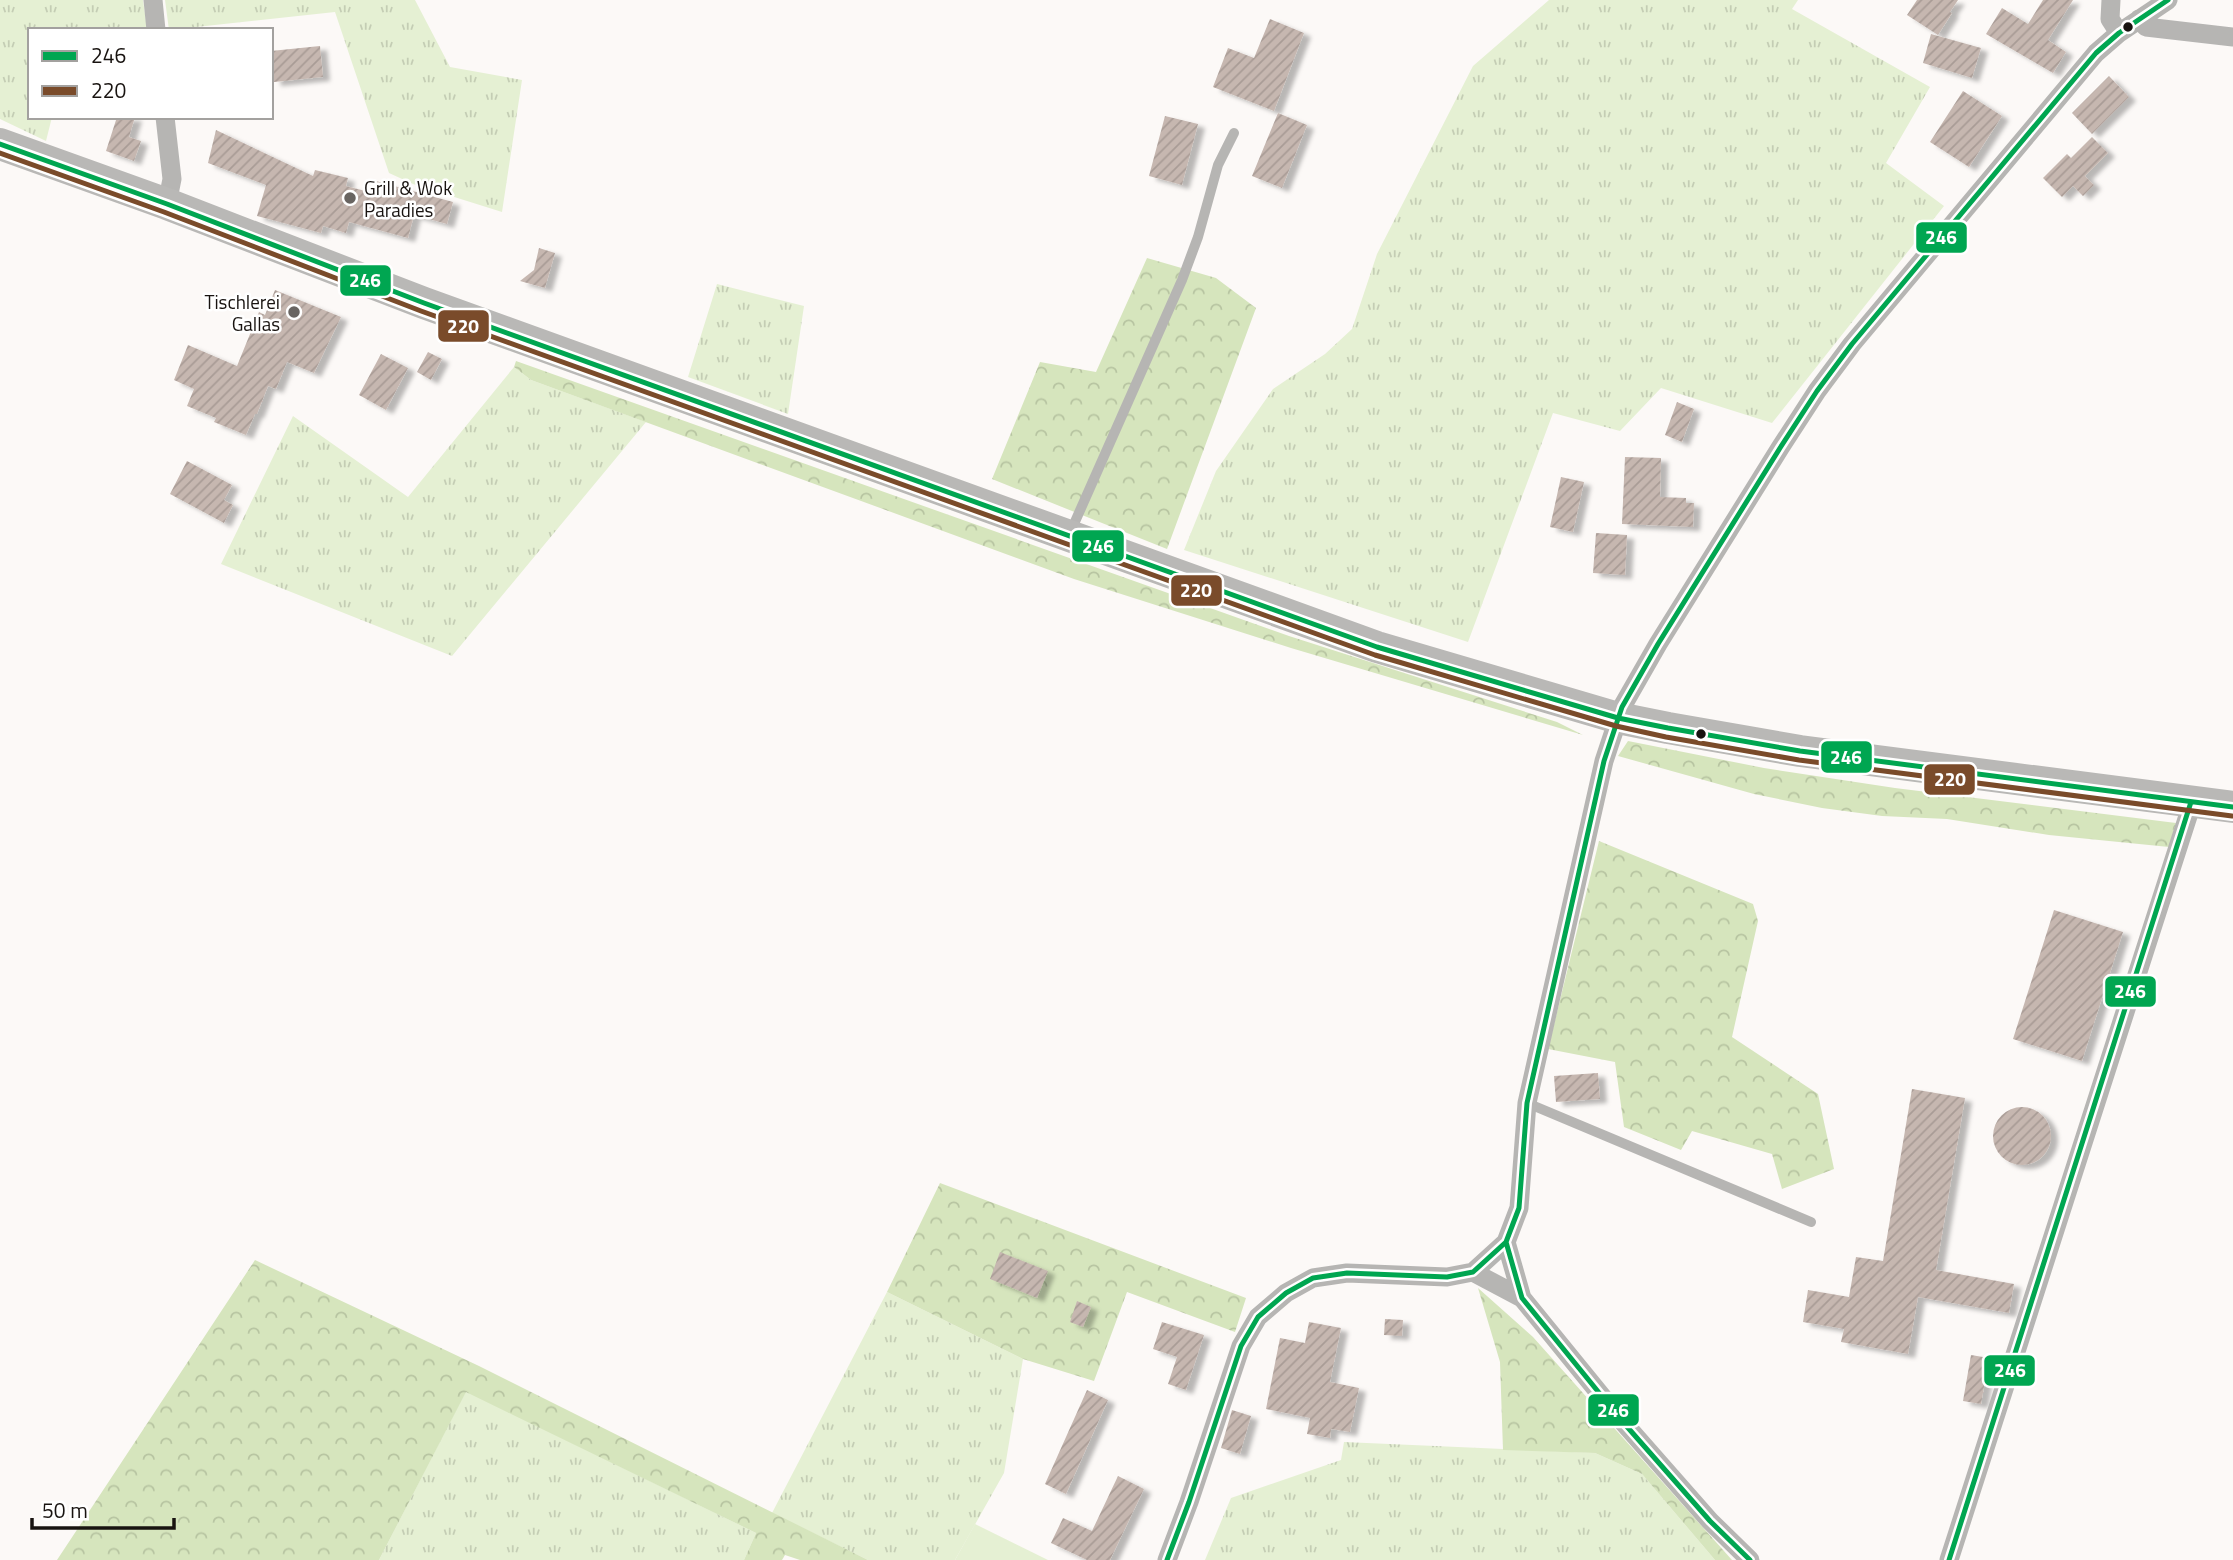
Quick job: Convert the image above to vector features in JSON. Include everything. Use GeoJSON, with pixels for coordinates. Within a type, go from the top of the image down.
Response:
{"type":"FeatureCollection","features":[{"type":"Feature","properties":{"kind":"main road"},"geometry":{"type":"LineString","coordinates":[[0,144],[167,204],[437,308],[1377,647],[1618,718],[1800,751],[2233,807]]}},
{"type":"Feature","properties":{"kind":"street"},"geometry":{"type":"LineString","coordinates":[[153,0],[156,28]]}},
{"type":"Feature","properties":{"kind":"street"},"geometry":{"type":"LineString","coordinates":[[2111,0],[2110,19],[2119,33]]}},
{"type":"Feature","properties":{"kind":"street"},"geometry":{"type":"LineString","coordinates":[[1167,1560],[1241,1346],[1258,1317],[1286,1293],[1313,1278],[1346,1273],[1447,1277],[1473,1272],[1506,1242],[1519,1208],[1527,1103],[1604,761],[1622,707],[1658,644],[1817,391],[1852,344],[2096,54],[2119,33],[2168,0]]}},
{"type":"Feature","properties":{"kind":"street"},"geometry":{"type":"LineString","coordinates":[[2139,19],[2146,27],[2233,37]]}},
{"type":"Feature","properties":{"kind":"street"},"geometry":{"type":"LineString","coordinates":[[165,119],[172,179],[167,204]]}},
{"type":"Feature","properties":{"kind":"street"},"geometry":{"type":"LineString","coordinates":[[1950,1560],[2191,802]]}},
{"type":"Feature","properties":{"kind":"street"},"geometry":{"type":"LineString","coordinates":[[1506,1242],[1522,1298]]}},
{"type":"Feature","properties":{"kind":"street"},"geometry":{"type":"LineString","coordinates":[[1473,1272],[1522,1298],[1622,1421],[1710,1521],[1750,1560]]}},
{"type":"Feature","properties":{"kind":"lane"},"geometry":{"type":"LineString","coordinates":[[1069,535],[1182,280],[1198,237],[1218,165],[1234,133]]}},
{"type":"Feature","properties":{"kind":"lane"},"geometry":{"type":"LineString","coordinates":[[1527,1103],[1811,1222]]}},
{"type":"Feature","properties":{"kind":"green space"},"geometry":{"type":"Polygon","coordinates":[[[0,0],[143,0],[147,28],[28,28],[28,119],[52,119],[46,141],[0,119],[0,0]]]}},
{"type":"Feature","properties":{"kind":"green space"},"geometry":{"type":"Polygon","coordinates":[[[165,0],[415,0],[450,67],[522,80],[502,212],[413,184],[389,173],[335,12],[169,28],[165,0]]]}},
{"type":"Feature","properties":{"kind":"green space"},"geometry":{"type":"Polygon","coordinates":[[[1549,0],[1798,0],[1792,9],[1930,87],[1886,163],[1944,206],[1772,423],[1661,388],[1620,431],[1553,413],[1468,642],[1184,550],[1216,471],[1273,389],[1325,354],[1352,329],[1377,254],[1473,66],[1549,0]]]}},
{"type":"Feature","properties":{"kind":"green space"},"geometry":{"type":"Polygon","coordinates":[[[1147,258],[1216,278],[1256,308],[1167,549],[992,479],[1040,362],[1096,372],[1147,258]]]}},
{"type":"Feature","properties":{"kind":"green space"},"geometry":{"type":"Polygon","coordinates":[[[717,284],[804,306],[788,414],[688,377],[717,284]]]}},
{"type":"Feature","properties":{"kind":"green space"},"geometry":{"type":"Polygon","coordinates":[[[516,361],[1289,636],[1557,722],[1583,735],[1291,648],[1074,579],[531,380],[514,367],[516,361]]]}},
{"type":"Feature","properties":{"kind":"green space"},"geometry":{"type":"Polygon","coordinates":[[[514,367],[531,380],[646,422],[452,656],[221,564],[293,416],[408,497],[514,367]]]}},
{"type":"Feature","properties":{"kind":"green space"},"geometry":{"type":"Polygon","coordinates":[[[1628,741],[1764,768],[1895,788],[2176,823],[2169,847],[2049,835],[1947,819],[1882,816],[1822,808],[1754,794],[1618,756],[1628,741]]]}},
{"type":"Feature","properties":{"kind":"green space"},"geometry":{"type":"Polygon","coordinates":[[[1599,841],[1753,904],[1758,921],[1732,1037],[1818,1094],[1834,1169],[1782,1189],[1772,1154],[1692,1131],[1681,1150],[1624,1127],[1615,1062],[1548,1049],[1599,841]]]}},
{"type":"Feature","properties":{"kind":"green space"},"geometry":{"type":"Polygon","coordinates":[[[940,1183],[1246,1298],[1235,1332],[1127,1292],[1094,1381],[1023,1359],[887,1292],[940,1183]]]}},
{"type":"Feature","properties":{"kind":"green space"},"geometry":{"type":"Polygon","coordinates":[[[255,1260],[479,1366],[868,1560],[800,1560],[785,1555],[782,1560],[744,1560],[756,1533],[466,1392],[379,1560],[57,1560],[255,1260]]]}},
{"type":"Feature","properties":{"kind":"green space"},"geometry":{"type":"Polygon","coordinates":[[[1478,1288],[1533,1337],[1732,1560],[1715,1560],[1642,1474],[1595,1453],[1503,1450],[1500,1362],[1478,1288]]]}},
{"type":"Feature","properties":{"kind":"green space"},"geometry":{"type":"Polygon","coordinates":[[[887,1292],[1023,1359],[1004,1473],[955,1560],[868,1560],[772,1513],[887,1292]]]}},
{"type":"Feature","properties":{"kind":"green space"},"geometry":{"type":"Polygon","coordinates":[[[466,1391],[756,1533],[744,1560],[379,1560],[466,1391]]]}},
{"type":"Feature","properties":{"kind":"green space"},"geometry":{"type":"Polygon","coordinates":[[[1344,1442],[1595,1453],[1642,1474],[1715,1560],[1205,1560],[1231,1498],[1341,1460],[1344,1442]]]}},
{"type":"Feature","properties":{"kind":"green space"},"geometry":{"type":"Polygon","coordinates":[[[975,1524],[1048,1560],[955,1560],[975,1524]]]}},
{"type":"Feature","properties":{"kind":"building"},"geometry":{"type":"Polygon","coordinates":[[[1917,0],[1958,0],[1938,35],[1907,15],[1917,0]]]}},
{"type":"Feature","properties":{"kind":"building"},"geometry":{"type":"Polygon","coordinates":[[[2043,0],[2073,0],[2048,40],[2066,52],[2053,73],[1986,34],[2002,8],[2028,24],[2043,0]]]}},
{"type":"Feature","properties":{"kind":"building"},"geometry":{"type":"Polygon","coordinates":[[[1270,19],[1304,33],[1274,111],[1213,87],[1228,48],[1254,58],[1270,19]]]}},
{"type":"Feature","properties":{"kind":"building"},"geometry":{"type":"Polygon","coordinates":[[[1931,34],[1981,48],[1972,78],[1923,63],[1931,34]]]}},
{"type":"Feature","properties":{"kind":"building"},"geometry":{"type":"Polygon","coordinates":[[[320,46],[323,77],[274,82],[273,51],[320,46]]]}},
{"type":"Feature","properties":{"kind":"building"},"geometry":{"type":"Polygon","coordinates":[[[2109,76],[2129,97],[2092,134],[2072,113],[2109,76]]]}},
{"type":"Feature","properties":{"kind":"building"},"geometry":{"type":"Polygon","coordinates":[[[1963,91],[2002,116],[1969,167],[1930,142],[1963,91]]]}},
{"type":"Feature","properties":{"kind":"building"},"geometry":{"type":"Polygon","coordinates":[[[1278,113],[1307,125],[1282,188],[1252,176],[1278,113]]]}},
{"type":"Feature","properties":{"kind":"building"},"geometry":{"type":"Polygon","coordinates":[[[1165,116],[1198,124],[1182,185],[1149,176],[1165,116]]]}},
{"type":"Feature","properties":{"kind":"building"},"geometry":{"type":"Polygon","coordinates":[[[116,119],[134,119],[129,137],[141,141],[134,161],[106,151],[116,119]]]}},
{"type":"Feature","properties":{"kind":"building","name":"Grill & Wok Paradies"},"geometry":{"type":"Polygon","coordinates":[[[216,130],[313,176],[315,170],[348,178],[346,186],[373,193],[376,181],[453,202],[447,224],[414,215],[408,238],[349,222],[346,233],[323,226],[321,233],[257,216],[266,185],[208,163],[216,130]]]}},
{"type":"Feature","properties":{"kind":"building"},"geometry":{"type":"Polygon","coordinates":[[[2092,137],[2108,153],[2085,176],[2094,185],[2083,196],[2073,186],[2062,197],[2043,178],[2067,154],[2071,158],[2092,137]]]}},
{"type":"Feature","properties":{"kind":"building"},"geometry":{"type":"Polygon","coordinates":[[[539,248],[555,253],[545,288],[520,281],[534,270],[539,248]]]}},
{"type":"Feature","properties":{"kind":"building"},"geometry":{"type":"Polygon","coordinates":[[[275,290],[341,317],[314,373],[287,362],[276,389],[268,386],[246,435],[214,422],[216,418],[187,406],[194,389],[174,380],[188,345],[237,366],[259,312],[265,315],[275,290]]]}},
{"type":"Feature","properties":{"kind":"building"},"geometry":{"type":"Polygon","coordinates":[[[428,352],[442,359],[431,380],[417,372],[428,352]]]}},
{"type":"Feature","properties":{"kind":"building"},"geometry":{"type":"Polygon","coordinates":[[[381,354],[408,368],[386,410],[359,395],[381,354]]]}},
{"type":"Feature","properties":{"kind":"building"},"geometry":{"type":"Polygon","coordinates":[[[1677,402],[1694,409],[1682,442],[1665,435],[1677,402]]]}},
{"type":"Feature","properties":{"kind":"building"},"geometry":{"type":"Polygon","coordinates":[[[1625,457],[1661,458],[1660,497],[1686,498],[1686,503],[1694,503],[1693,527],[1622,524],[1625,457]]]}},
{"type":"Feature","properties":{"kind":"building"},"geometry":{"type":"Polygon","coordinates":[[[187,461],[232,485],[224,500],[233,505],[224,523],[170,494],[187,461]]]}},
{"type":"Feature","properties":{"kind":"building"},"geometry":{"type":"Polygon","coordinates":[[[1561,477],[1584,482],[1573,532],[1550,527],[1561,477]]]}},
{"type":"Feature","properties":{"kind":"building"},"geometry":{"type":"Polygon","coordinates":[[[1596,533],[1627,535],[1625,575],[1593,573],[1596,533]]]}},
{"type":"Feature","properties":{"kind":"building"},"geometry":{"type":"Polygon","coordinates":[[[2054,910],[2123,932],[2082,1061],[2013,1039],[2054,910]]]}},
{"type":"Feature","properties":{"kind":"building"},"geometry":{"type":"Polygon","coordinates":[[[1598,1073],[1600,1099],[1556,1102],[1554,1076],[1598,1073]]]}},
{"type":"Feature","properties":{"kind":"building"},"geometry":{"type":"Polygon","coordinates":[[[1912,1089],[1965,1098],[1936,1270],[2014,1284],[2009,1313],[1918,1297],[1908,1354],[1841,1342],[1844,1329],[1803,1322],[1808,1290],[1849,1297],[1856,1257],[1883,1261],[1912,1089]]]}},
{"type":"Feature","properties":{"kind":"building"},"geometry":{"type":"Polygon","coordinates":[[[2022,1107],[2038,1112],[2046,1120],[2051,1136],[2046,1152],[2038,1160],[2022,1165],[2006,1160],[1998,1152],[1993,1136],[1998,1120],[2006,1112],[2022,1107]]]}},
{"type":"Feature","properties":{"kind":"building"},"geometry":{"type":"Polygon","coordinates":[[[1000,1252],[1048,1271],[1037,1298],[990,1279],[1000,1252]]]}},
{"type":"Feature","properties":{"kind":"building"},"geometry":{"type":"Polygon","coordinates":[[[1077,1301],[1091,1307],[1083,1327],[1070,1322],[1077,1301]]]}},
{"type":"Feature","properties":{"kind":"building"},"geometry":{"type":"Polygon","coordinates":[[[1385,1319],[1403,1320],[1402,1336],[1384,1335],[1385,1319]]]}},
{"type":"Feature","properties":{"kind":"building"},"geometry":{"type":"Polygon","coordinates":[[[1162,1322],[1204,1335],[1186,1390],[1168,1384],[1177,1357],[1153,1349],[1162,1322]]]}},
{"type":"Feature","properties":{"kind":"building"},"geometry":{"type":"Polygon","coordinates":[[[1309,1322],[1341,1328],[1330,1382],[1359,1388],[1350,1432],[1331,1429],[1330,1438],[1307,1434],[1310,1418],[1266,1409],[1280,1338],[1305,1343],[1309,1322]]]}},
{"type":"Feature","properties":{"kind":"building"},"geometry":{"type":"Polygon","coordinates":[[[1971,1355],[1989,1358],[1981,1404],[1963,1401],[1971,1355]]]}},
{"type":"Feature","properties":{"kind":"building"},"geometry":{"type":"Polygon","coordinates":[[[1087,1390],[1108,1400],[1066,1494],[1045,1484],[1087,1390]]]}},
{"type":"Feature","properties":{"kind":"building"},"geometry":{"type":"Polygon","coordinates":[[[1232,1410],[1251,1416],[1240,1454],[1221,1448],[1232,1410]]]}},
{"type":"Feature","properties":{"kind":"building"},"geometry":{"type":"Polygon","coordinates":[[[1118,1476],[1144,1489],[1110,1560],[1087,1560],[1051,1543],[1063,1518],[1092,1531],[1118,1476]]]}},
{"type":"Feature","properties":{"kind":"transit line","name":"246"},"geometry":{"type":"LineString","coordinates":[[1167,1560],[1241,1346],[1258,1317],[1286,1293],[1313,1278],[1347,1273],[1447,1277],[1473,1272],[1506,1242],[1519,1208],[1527,1103],[1604,761],[1622,707],[1780,448],[1852,344],[2096,53],[2119,33],[2168,0]]}},
{"type":"Feature","properties":{"kind":"transit line","name":"246"},"geometry":{"type":"LineString","coordinates":[[0,144],[167,204],[424,303],[1377,647],[1618,718],[1668,728],[1800,751],[2233,807]]}},
{"type":"Feature","properties":{"kind":"transit line","name":"220"},"geometry":{"type":"LineString","coordinates":[[0,153],[164,212],[421,311],[1375,655],[1616,726],[1666,737],[1799,760],[2232,816]]}},
{"type":"Feature","properties":{"kind":"transit line","name":"246"},"geometry":{"type":"LineString","coordinates":[[1949,1560],[2191,802]]}},
{"type":"Feature","properties":{"kind":"transit line","name":"246"},"geometry":{"type":"LineString","coordinates":[[1506,1242],[1522,1298],[1622,1421],[1710,1521],[1750,1560]]}},
{"type":"Feature","properties":{"kind":"place","name":"Grill & Wok Paradies"},"geometry":{"type":"Point","coordinates":[350,198]}},
{"type":"Feature","properties":{"kind":"place","name":"Tischlerei Gallas"},"geometry":{"type":"Point","coordinates":[294,312]}}]}
